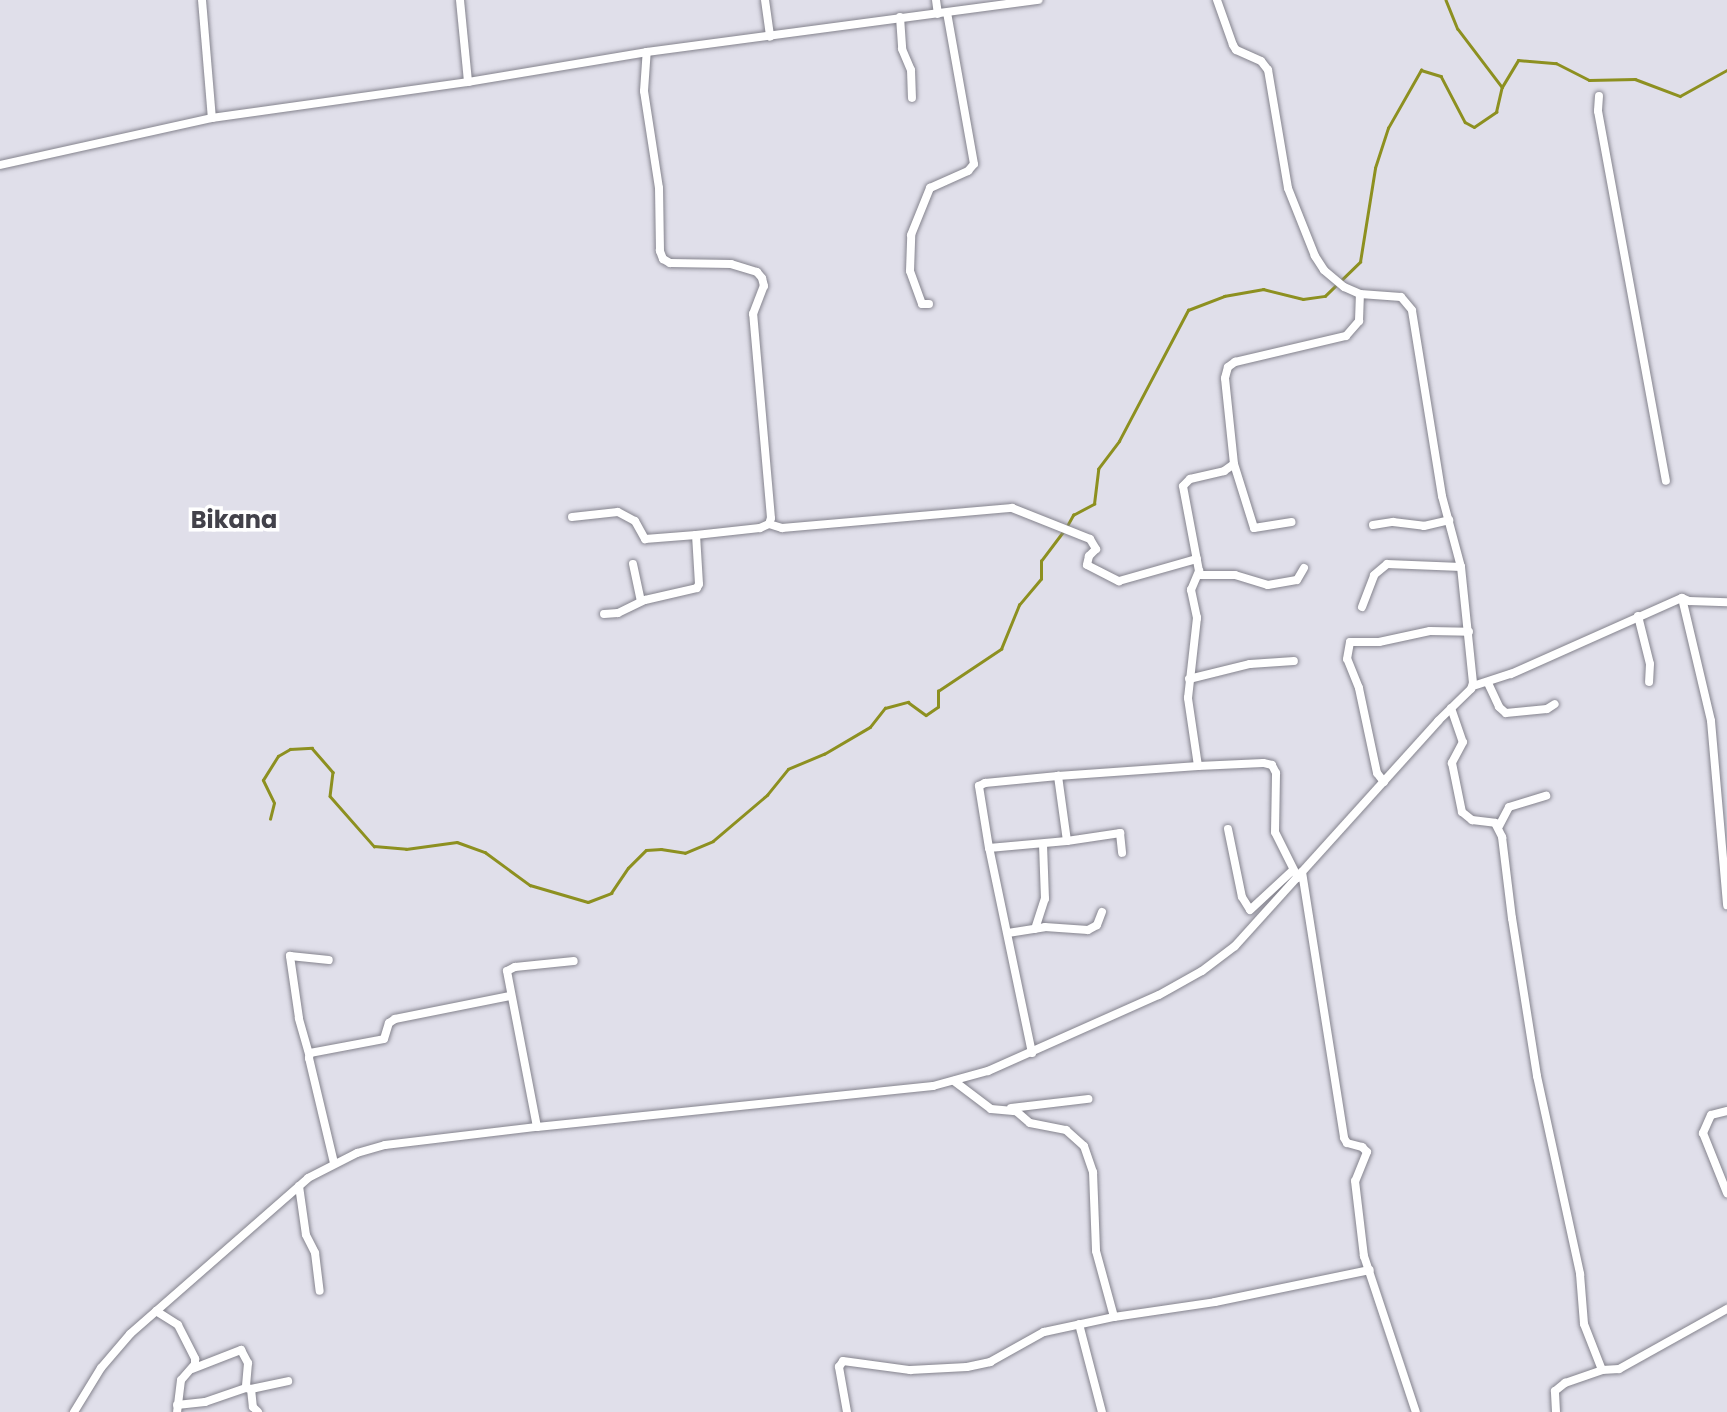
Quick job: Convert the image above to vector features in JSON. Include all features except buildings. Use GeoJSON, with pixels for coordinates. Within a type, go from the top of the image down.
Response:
{"type":"FeatureCollection","features":[{"type":"Feature","properties":{"kind":"street"},"geometry":{"type":"LineString","coordinates":[[202,0],[212,118]]}},
{"type":"Feature","properties":{"kind":"street"},"geometry":{"type":"LineString","coordinates":[[460,0],[468,82]]}},
{"type":"Feature","properties":{"kind":"street"},"geometry":{"type":"LineString","coordinates":[[765,0],[770,37]]}},
{"type":"Feature","properties":{"kind":"street"},"geometry":{"type":"LineString","coordinates":[[936,0],[938,14]]}},
{"type":"Feature","properties":{"kind":"street"},"geometry":{"type":"LineString","coordinates":[[0,165],[212,118],[468,82],[647,52],[1039,0]]}},
{"type":"Feature","properties":{"kind":"street"},"geometry":{"type":"LineString","coordinates":[[1217,0],[1236,50],[1261,61],[1268,70],[1288,188],[1306,239],[1333,280],[1360,294],[1401,298],[1412,310],[1449,520],[1461,567],[1473,686]]}},
{"type":"Feature","properties":{"kind":"street"},"geometry":{"type":"LineString","coordinates":[[929,304],[922,304],[916,281],[910,271],[911,235],[930,188],[968,171],[974,164],[947,13]]}},
{"type":"Feature","properties":{"kind":"street"},"geometry":{"type":"LineString","coordinates":[[900,17],[902,49],[911,70],[912,98]]}},
{"type":"Feature","properties":{"kind":"street"},"geometry":{"type":"LineString","coordinates":[[647,52],[644,91],[659,188],[660,251],[663,259],[670,263],[732,264],[757,272],[762,278],[764,286],[752,314],[769,524]]}},
{"type":"Feature","properties":{"kind":"street"},"geometry":{"type":"LineString","coordinates":[[1599,96],[1598,111],[1665,481]]}},
{"type":"Feature","properties":{"kind":"street"},"geometry":{"type":"LineString","coordinates":[[1292,522],[1254,528],[1234,464],[1226,369],[1235,362],[1330,342],[1346,336],[1359,321],[1360,294]]}},
{"type":"Feature","properties":{"kind":"street"},"geometry":{"type":"LineString","coordinates":[[1198,766],[1188,698],[1188,679],[1197,618],[1191,590],[1198,575],[1183,486],[1190,479],[1224,471],[1234,464]]}},
{"type":"Feature","properties":{"kind":"street"},"geometry":{"type":"LineString","coordinates":[[572,517],[618,512],[635,520],[645,539],[760,528],[769,524],[782,528],[1012,508],[1090,539],[1096,549],[1089,556],[1087,565],[1119,581],[1197,559]]}},
{"type":"Feature","properties":{"kind":"street"},"geometry":{"type":"LineString","coordinates":[[1373,525],[1393,522],[1424,526],[1449,520]]}},
{"type":"Feature","properties":{"kind":"street"},"geometry":{"type":"LineString","coordinates":[[604,614],[627,610],[641,601],[698,587],[696,535]]}},
{"type":"Feature","properties":{"kind":"street"},"geometry":{"type":"LineString","coordinates":[[632,564],[641,601]]}},
{"type":"Feature","properties":{"kind":"street"},"geometry":{"type":"LineString","coordinates":[[1362,607],[1374,575],[1385,565],[1461,567]]}},
{"type":"Feature","properties":{"kind":"street"},"geometry":{"type":"LineString","coordinates":[[1198,575],[1235,575],[1268,585],[1297,580],[1304,568]]}},
{"type":"Feature","properties":{"kind":"street"},"geometry":{"type":"LineString","coordinates":[[1682,598],[1711,721],[1727,905]]}},
{"type":"Feature","properties":{"kind":"street"},"geometry":{"type":"LineString","coordinates":[[74,1412],[108,1358],[156,1311],[299,1186],[334,1163],[385,1145],[910,1089],[972,1077],[1120,1014],[1202,971],[1236,946],[1298,873],[1473,686],[1488,683],[1682,598],[1689,601],[1727,602]]}},
{"type":"Feature","properties":{"kind":"street"},"geometry":{"type":"LineString","coordinates":[[1638,616],[1650,664],[1649,682]]}},
{"type":"Feature","properties":{"kind":"street"},"geometry":{"type":"LineString","coordinates":[[1384,782],[1377,773],[1359,688],[1346,659],[1350,642],[1380,642],[1430,631],[1469,632]]}},
{"type":"Feature","properties":{"kind":"street"},"geometry":{"type":"LineString","coordinates":[[1188,679],[1250,664],[1294,661]]}},
{"type":"Feature","properties":{"kind":"street"},"geometry":{"type":"LineString","coordinates":[[1488,683],[1499,707],[1506,713],[1547,709],[1555,705]]}},
{"type":"Feature","properties":{"kind":"street"},"geometry":{"type":"LineString","coordinates":[[1451,708],[1463,742],[1452,763],[1462,812],[1468,818],[1490,821],[1499,826]]}},
{"type":"Feature","properties":{"kind":"street"},"geometry":{"type":"LineString","coordinates":[[1031,1052],[979,786],[1058,776],[1198,766],[1263,763],[1272,765],[1276,773],[1273,825],[1298,873],[1344,1138],[1347,1143],[1362,1147],[1367,1152],[1355,1181],[1364,1256],[1416,1412]]}},
{"type":"Feature","properties":{"kind":"street"},"geometry":{"type":"LineString","coordinates":[[1058,776],[1068,841]]}},
{"type":"Feature","properties":{"kind":"street"},"geometry":{"type":"LineString","coordinates":[[1546,796],[1509,807],[1499,826],[1537,1076],[1580,1274],[1584,1324],[1602,1370]]}},
{"type":"Feature","properties":{"kind":"street"},"geometry":{"type":"LineString","coordinates":[[1228,829],[1242,897],[1250,911],[1298,873]]}},
{"type":"Feature","properties":{"kind":"street"},"geometry":{"type":"LineString","coordinates":[[989,848],[1043,844],[1120,833],[1122,853]]}},
{"type":"Feature","properties":{"kind":"street"},"geometry":{"type":"LineString","coordinates":[[1035,929],[1045,899],[1043,844]]}},
{"type":"Feature","properties":{"kind":"street"},"geometry":{"type":"LineString","coordinates":[[1008,933],[1063,927],[1088,930],[1097,925],[1102,912]]}},
{"type":"Feature","properties":{"kind":"street"},"geometry":{"type":"LineString","coordinates":[[329,960],[290,956],[299,1018],[334,1163]]}},
{"type":"Feature","properties":{"kind":"street"},"geometry":{"type":"LineString","coordinates":[[537,1127],[507,975],[509,968],[574,961]]}},
{"type":"Feature","properties":{"kind":"street"},"geometry":{"type":"LineString","coordinates":[[309,1054],[384,1039],[389,1023],[395,1019],[510,996]]}},
{"type":"Feature","properties":{"kind":"street"},"geometry":{"type":"LineString","coordinates":[[951,1079],[997,1112],[1088,1099]]}},
{"type":"Feature","properties":{"kind":"street"},"geometry":{"type":"LineString","coordinates":[[1008,1109],[1016,1111],[1030,1123],[1066,1130],[1084,1146],[1093,1172],[1096,1251],[1114,1317]]}},
{"type":"Feature","properties":{"kind":"street"},"geometry":{"type":"LineString","coordinates":[[1727,1111],[1712,1115],[1703,1133],[1727,1193]]}},
{"type":"Feature","properties":{"kind":"street"},"geometry":{"type":"LineString","coordinates":[[299,1186],[306,1235],[315,1253],[320,1291]]}},
{"type":"Feature","properties":{"kind":"street"},"geometry":{"type":"LineString","coordinates":[[847,1412],[839,1367],[843,1361],[910,1370],[967,1367],[990,1362],[1036,1334],[1114,1317],[1215,1302],[1370,1270]]}},
{"type":"Feature","properties":{"kind":"street"},"geometry":{"type":"LineString","coordinates":[[1556,1412],[1553,1396],[1557,1389],[1602,1370],[1611,1371],[1639,1360],[1727,1309]]}},
{"type":"Feature","properties":{"kind":"street"},"geometry":{"type":"LineString","coordinates":[[156,1311],[174,1321],[183,1332],[195,1359],[192,1369]]}},
{"type":"Feature","properties":{"kind":"street"},"geometry":{"type":"LineString","coordinates":[[1079,1324],[1102,1412]]}},
{"type":"Feature","properties":{"kind":"street"},"geometry":{"type":"LineString","coordinates":[[258,1412],[253,1407],[249,1388],[248,1363],[241,1350],[192,1369],[181,1380],[177,1409],[249,1388],[288,1381]]}},
{"type":"Feature","properties":{"kind":"waterway"},"geometry":{"type":"LineString","coordinates":[[1446,0],[1458,29],[1502,87]]}},
{"type":"Feature","properties":{"kind":"waterway"},"geometry":{"type":"LineString","coordinates":[[1067,526],[1073,515],[1094,504],[1098,469],[1119,441],[1188,310],[1224,296],[1263,289],[1303,299],[1325,296],[1360,262],[1375,168],[1388,128],[1421,70],[1441,76],[1465,122],[1474,127],[1496,112],[1502,87],[1518,60],[1556,63],[1589,80],[1635,79],[1680,96],[1727,70]]}},
{"type":"Feature","properties":{"kind":"waterway"},"geometry":{"type":"LineString","coordinates":[[270,819],[274,803],[263,780],[278,756],[290,749],[312,748],[333,772],[330,796],[374,846],[406,849],[457,842],[485,852],[530,885],[588,902],[611,893],[628,868],[646,850],[661,849],[685,853],[713,841],[767,795],[788,769],[824,754],[870,727],[885,708],[908,702],[926,715],[938,707],[938,691],[1001,649],[1019,605],[1041,579],[1041,561],[1063,532]]}},
{"type":"Feature","properties":{"kind":"district","name":"Bikana"},"geometry":{"type":"Point","coordinates":[234,520]}}]}
